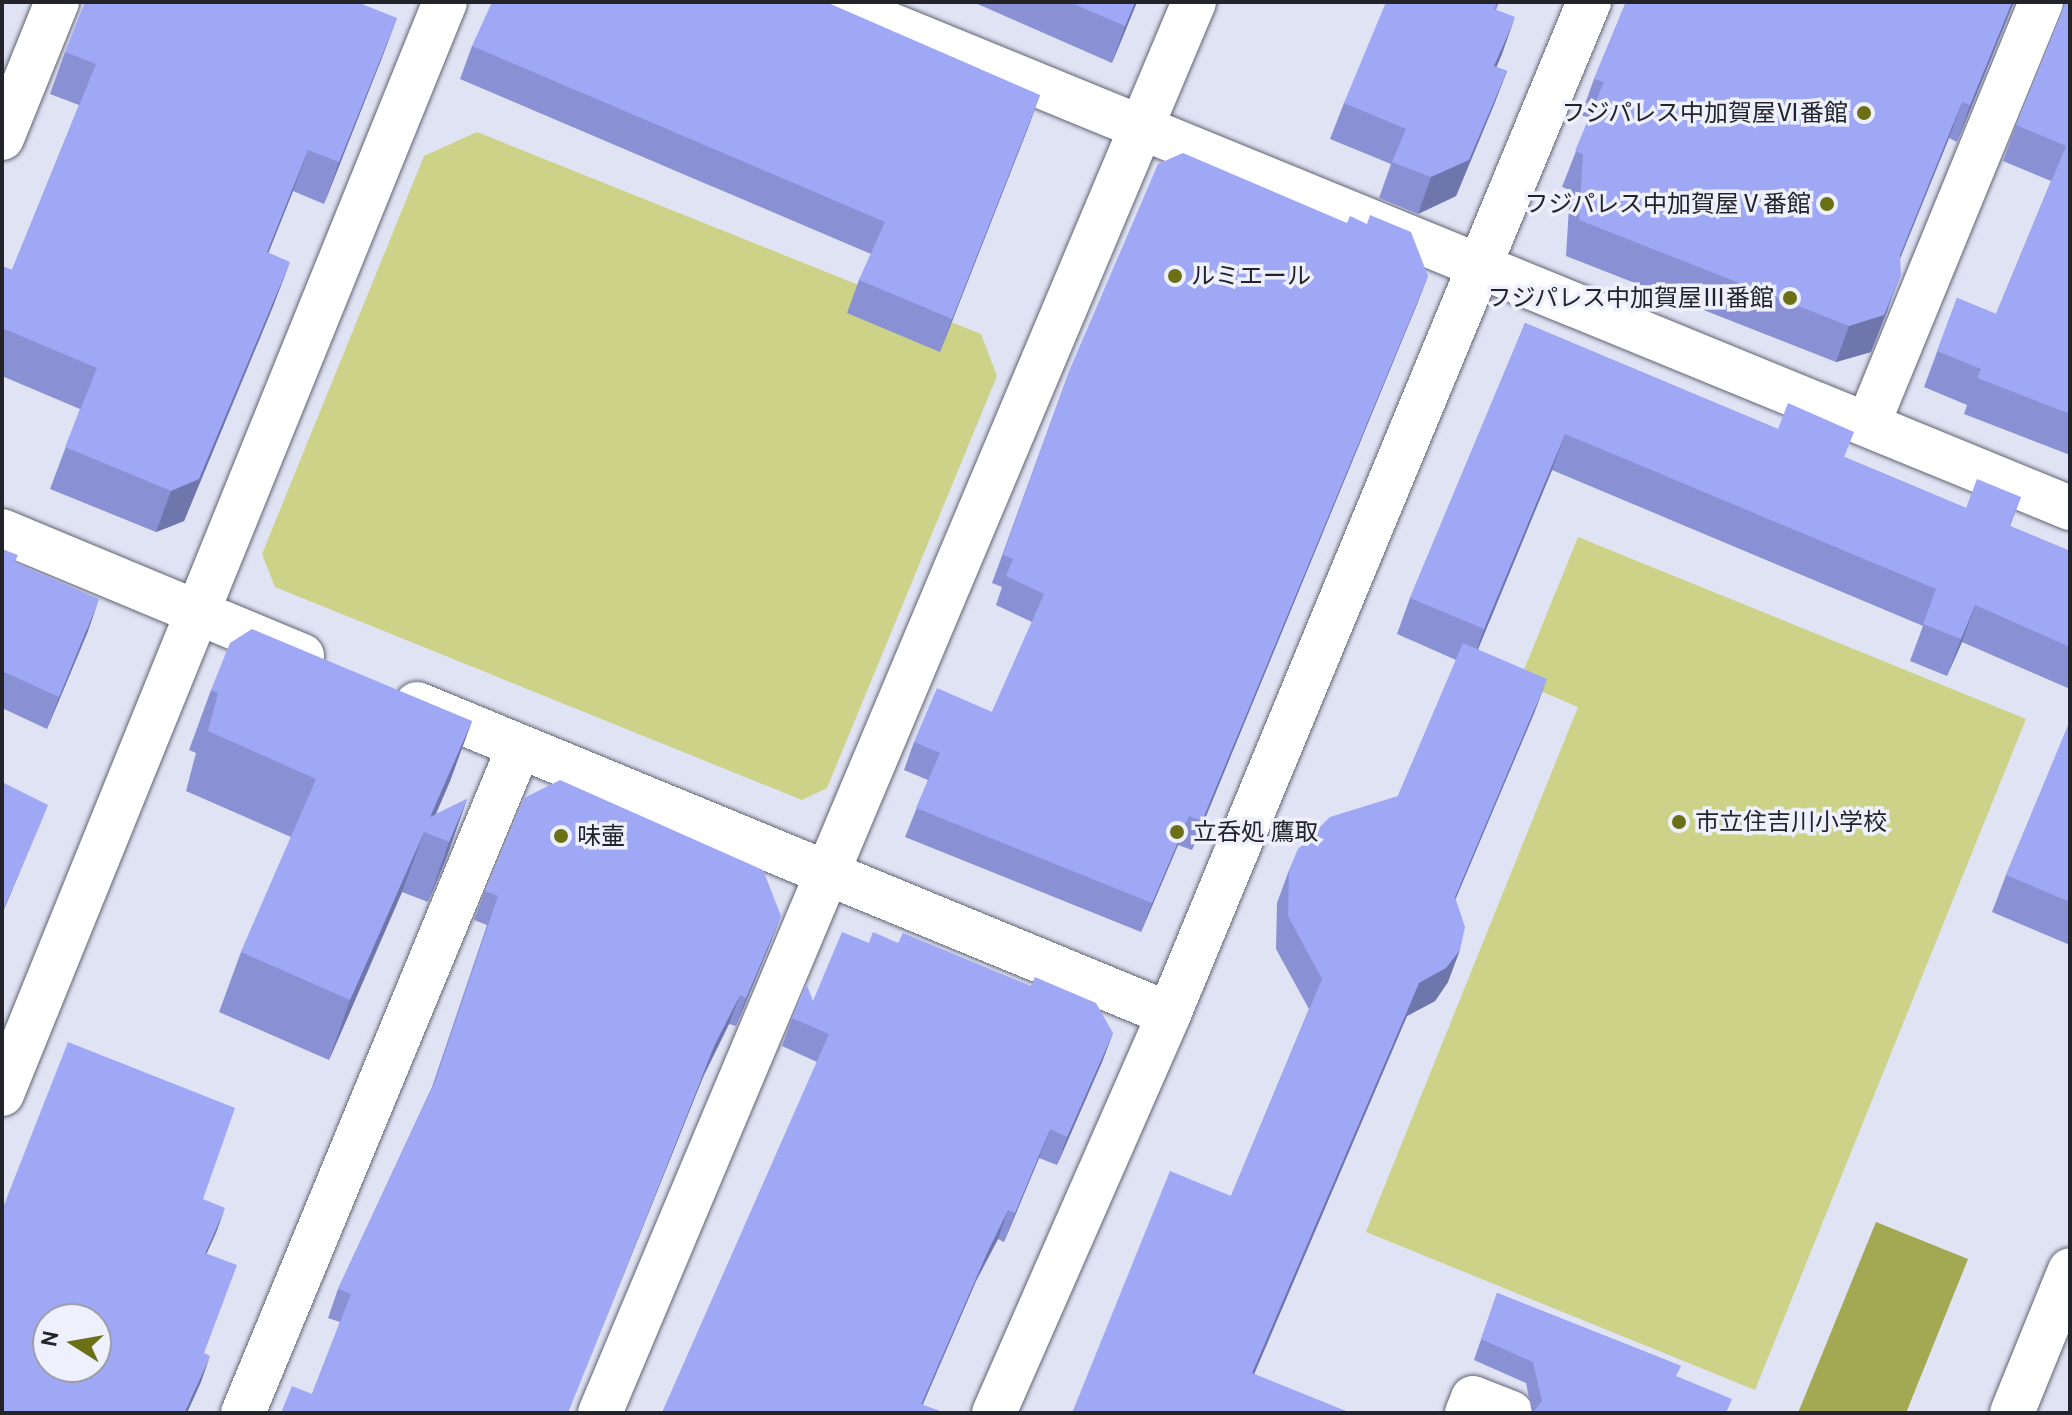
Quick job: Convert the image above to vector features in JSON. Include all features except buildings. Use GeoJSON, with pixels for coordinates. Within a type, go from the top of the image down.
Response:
{"type":"FeatureCollection","features":[{"type":"Feature","properties":{"kind":"street"},"geometry":{"type":"LineString","coordinates":[[2,138],[57,2]]}},
{"type":"Feature","properties":{"kind":"street"},"geometry":{"type":"LineString","coordinates":[[2,1094],[200,613],[445,2]]}},
{"type":"Feature","properties":{"kind":"street"},"geometry":{"type":"LineString","coordinates":[[835,2],[1481,262],[2070,508]]}},
{"type":"Feature","properties":{"kind":"street"},"geometry":{"type":"LineString","coordinates":[[600,1413],[824,872],[1194,2]]}},
{"type":"Feature","properties":{"kind":"street"},"geometry":{"type":"LineString","coordinates":[[994,1413],[1169,1014],[1589,2]]}},
{"type":"Feature","properties":{"kind":"street"},"geometry":{"type":"LineString","coordinates":[[1868,424],[2041,2]]}},
{"type":"Feature","properties":{"kind":"street"},"geometry":{"type":"LineString","coordinates":[[2,531],[1169,1014]]}},
{"type":"Feature","properties":{"kind":"street"},"geometry":{"type":"LineString","coordinates":[[243,1413],[519,747]]}},
{"type":"Feature","properties":{"kind":"street"},"geometry":{"type":"LineString","coordinates":[[2012,1413],[2070,1270]]}},
{"type":"Feature","properties":{"kind":"street"},"geometry":{"type":"LineString","coordinates":[[1467,1413],[1473,1398],[1511,1413]]}},
{"type":"Feature","properties":{"kind":"shaded area"},"geometry":{"type":"Polygon","coordinates":[[[477,132],[981,334],[997,376],[827,788],[802,800],[275,587],[262,554],[424,156],[477,132]]]}},
{"type":"Feature","properties":{"kind":"shaded area"},"geometry":{"type":"Polygon","coordinates":[[[1578,537],[2026,719],[1755,1390],[1366,1232],[1578,707],[1519,682],[1578,537]]]}},
{"type":"Feature","properties":{"kind":"shaded area"},"geometry":{"type":"Polygon","coordinates":[[[1876,1222],[1968,1259],[1906,1413],[1798,1413],[1876,1222]]]}},
{"type":"Feature","properties":{"kind":"place","name":"フジパレス中加賀屋Ⅵ番館"},"geometry":{"type":"Point","coordinates":[1864,113]}},
{"type":"Feature","properties":{"kind":"place","name":"フジパレス中加賀屋Ⅴ番館"},"geometry":{"type":"Point","coordinates":[1827,204]}},
{"type":"Feature","properties":{"kind":"place","name":"ルミエール"},"geometry":{"type":"Point","coordinates":[1175,276]}},
{"type":"Feature","properties":{"kind":"place","name":"フジパレス中加賀屋Ⅲ番館"},"geometry":{"type":"Point","coordinates":[1790,298]}},
{"type":"Feature","properties":{"kind":"place","name":"市立住吉川小学校"},"geometry":{"type":"Point","coordinates":[1679,822]}},
{"type":"Feature","properties":{"kind":"place","name":"立呑処 鷹取"},"geometry":{"type":"Point","coordinates":[1177,832]}},
{"type":"Feature","properties":{"kind":"place","name":"味壷"},"geometry":{"type":"Point","coordinates":[561,836]}}]}
